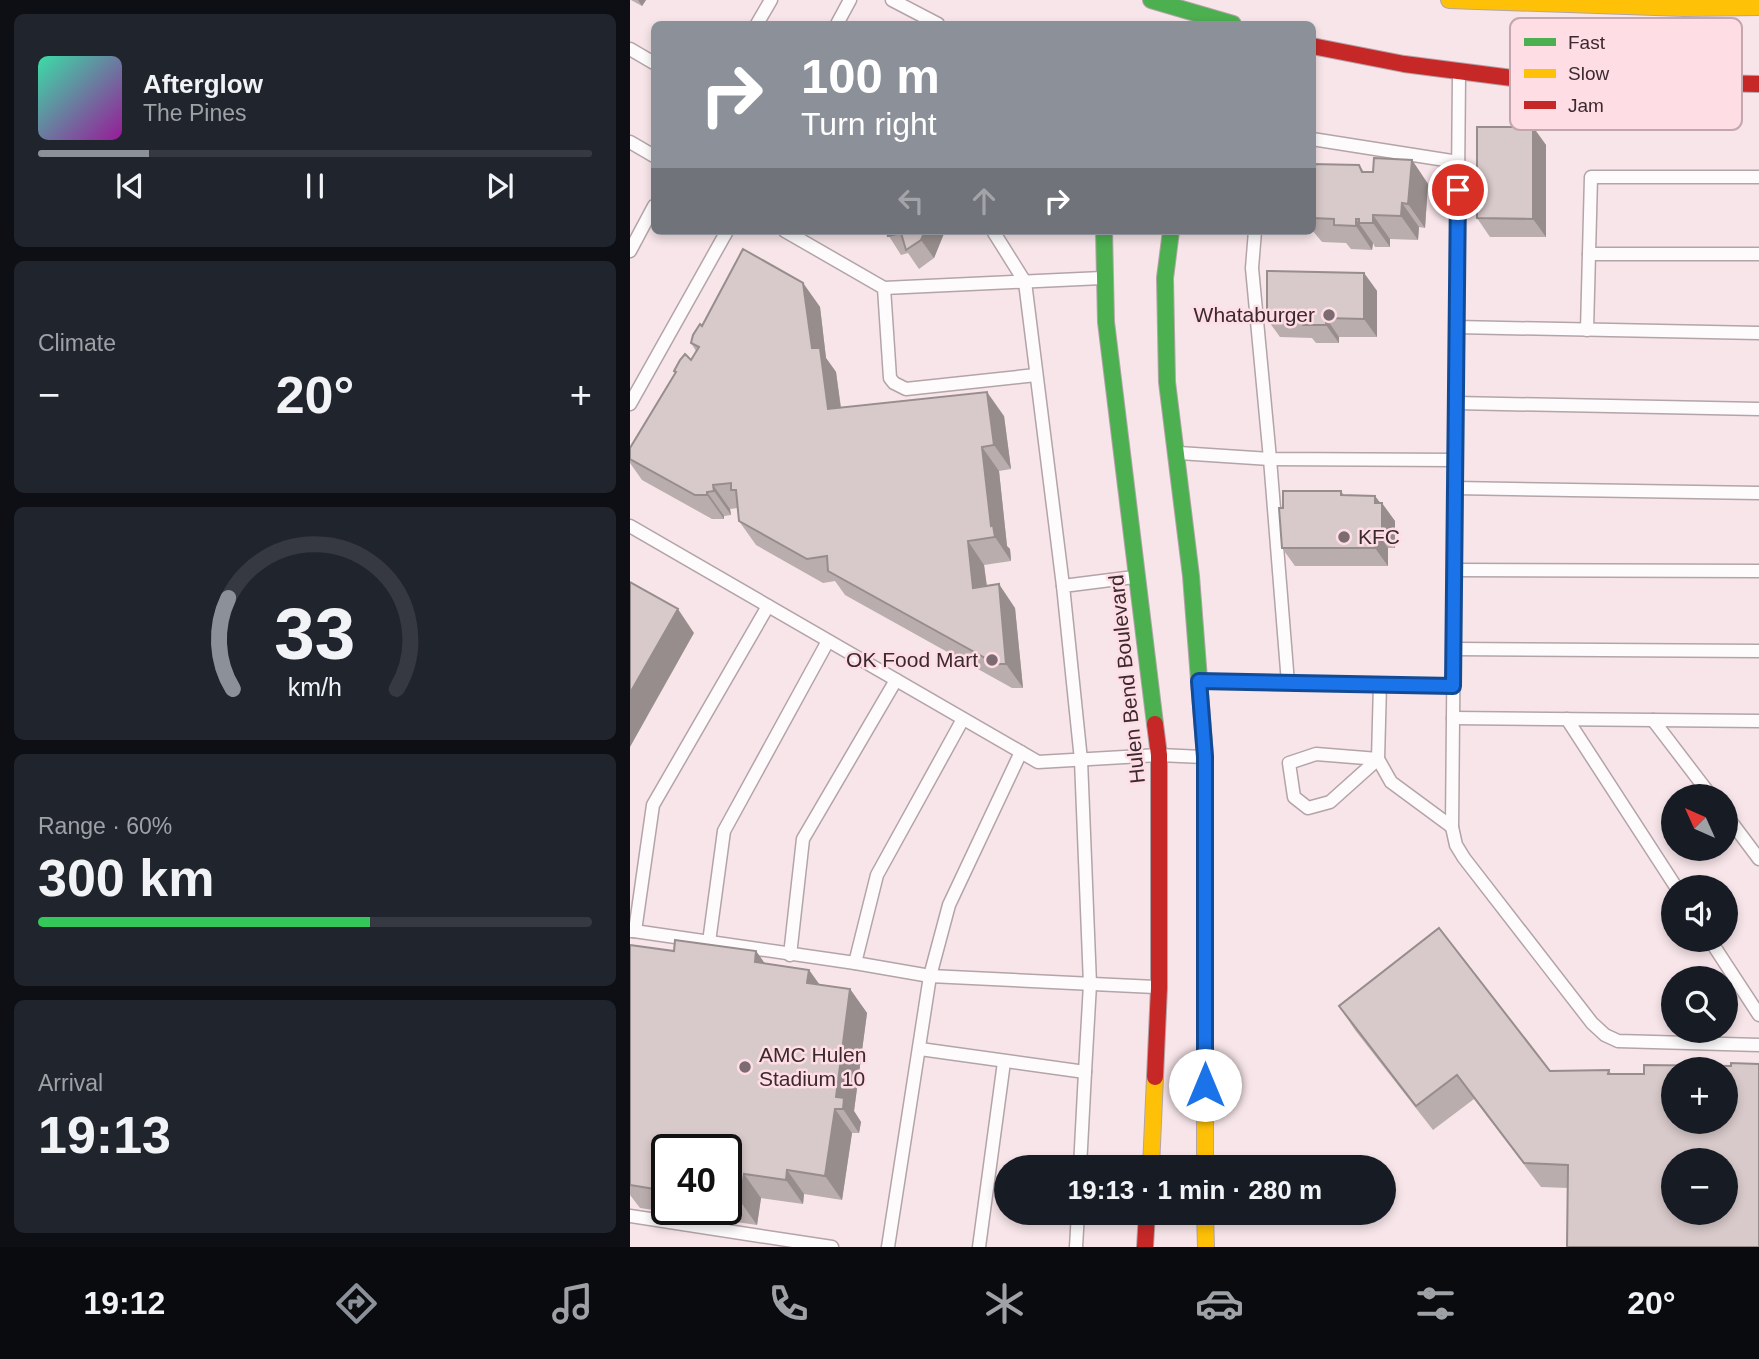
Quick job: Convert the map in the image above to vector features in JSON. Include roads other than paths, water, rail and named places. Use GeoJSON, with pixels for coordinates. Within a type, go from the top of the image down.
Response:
{"type":"FeatureCollection","features":[{"type":"Feature","properties":{"kind":"street"},"geometry":{"type":"LineString","coordinates":[[1212,21],[1217,0]]}},
{"type":"Feature","properties":{"kind":"street"},"geometry":{"type":"LineString","coordinates":[[1450,0],[1684,8],[1759,7]]}},
{"type":"Feature","properties":{"kind":"street"},"geometry":{"type":"LineString","coordinates":[[1147,4],[1208,21]]}},
{"type":"Feature","properties":{"kind":"street"},"geometry":{"type":"LineString","coordinates":[[1316,47],[1404,64],[1510,78]]}},
{"type":"Feature","properties":{"kind":"street","name":"Hulen Bend Boulevard"},"geometry":{"type":"LineString","coordinates":[[1105,235],[1111,278],[1106,322],[1131,461],[1138,576],[1159,755],[1159,988],[1151,1155]]}},
{"type":"Feature","properties":{"kind":"street"},"geometry":{"type":"LineString","coordinates":[[1170,235],[1159,278],[1169,454],[1191,576],[1205,757],[1205,1155]]}},
{"type":"Feature","properties":{"kind":"street"},"geometry":{"type":"LineString","coordinates":[[1145,1247],[1146,1225]]}},
{"type":"Feature","properties":{"kind":"street"},"geometry":{"type":"LineString","coordinates":[[1205,1225],[1206,1247]]}},
{"type":"Feature","properties":{"kind":"lane"},"geometry":{"type":"LineString","coordinates":[[759,21],[771,0]]}},
{"type":"Feature","properties":{"kind":"lane"},"geometry":{"type":"LineString","coordinates":[[839,21],[850,0]]}},
{"type":"Feature","properties":{"kind":"lane"},"geometry":{"type":"LineString","coordinates":[[892,0],[932,21]]}},
{"type":"Feature","properties":{"kind":"lane"},"geometry":{"type":"LineString","coordinates":[[630,49],[651,61]]}},
{"type":"Feature","properties":{"kind":"lane"},"geometry":{"type":"LineString","coordinates":[[1459,71],[1452,827],[1456,845],[1592,1023],[1605,1035],[1618,1041],[1759,1045]]}},
{"type":"Feature","properties":{"kind":"lane"},"geometry":{"type":"LineString","coordinates":[[1316,140],[1458,163]]}},
{"type":"Feature","properties":{"kind":"lane"},"geometry":{"type":"LineString","coordinates":[[630,142],[651,154]]}},
{"type":"Feature","properties":{"kind":"lane"},"geometry":{"type":"LineString","coordinates":[[1587,330],[1591,177],[1759,177]]}},
{"type":"Feature","properties":{"kind":"lane"},"geometry":{"type":"LineString","coordinates":[[630,251],[651,212]]}},
{"type":"Feature","properties":{"kind":"lane"},"geometry":{"type":"LineString","coordinates":[[630,404],[725,235]]}},
{"type":"Feature","properties":{"kind":"lane"},"geometry":{"type":"LineString","coordinates":[[792,235],[884,288],[1111,278]]}},
{"type":"Feature","properties":{"kind":"lane"},"geometry":{"type":"LineString","coordinates":[[996,235],[1025,282],[1063,586],[1081,760],[1090,984],[1081,1155]]}},
{"type":"Feature","properties":{"kind":"lane"},"geometry":{"type":"LineString","coordinates":[[1255,235],[1252,268],[1288,683]]}},
{"type":"Feature","properties":{"kind":"lane"},"geometry":{"type":"LineString","coordinates":[[1589,254],[1759,254]]}},
{"type":"Feature","properties":{"kind":"lane"},"geometry":{"type":"LineString","coordinates":[[884,288],[890,377],[894,383],[906,389],[1037,375]]}},
{"type":"Feature","properties":{"kind":"lane"},"geometry":{"type":"LineString","coordinates":[[1457,327],[1759,333]]}},
{"type":"Feature","properties":{"kind":"lane"},"geometry":{"type":"LineString","coordinates":[[1456,404],[1759,409]]}},
{"type":"Feature","properties":{"kind":"lane"},"geometry":{"type":"LineString","coordinates":[[1169,454],[1455,460]]}},
{"type":"Feature","properties":{"kind":"lane"},"geometry":{"type":"LineString","coordinates":[[1455,488],[1759,493]]}},
{"type":"Feature","properties":{"kind":"lane"},"geometry":{"type":"LineString","coordinates":[[630,526],[1038,762],[1159,755],[1205,757]]}},
{"type":"Feature","properties":{"kind":"lane"},"geometry":{"type":"LineString","coordinates":[[1454,570],[1759,571]]}},
{"type":"Feature","properties":{"kind":"lane"},"geometry":{"type":"LineString","coordinates":[[1063,586],[1138,576]]}},
{"type":"Feature","properties":{"kind":"lane"},"geometry":{"type":"LineString","coordinates":[[768,606],[653,804],[632,931],[930,976],[1159,988]]}},
{"type":"Feature","properties":{"kind":"lane"},"geometry":{"type":"LineString","coordinates":[[709,942],[724,831],[828,641]]}},
{"type":"Feature","properties":{"kind":"lane"},"geometry":{"type":"LineString","coordinates":[[1454,649],[1759,652]]}},
{"type":"Feature","properties":{"kind":"lane"},"geometry":{"type":"LineString","coordinates":[[790,955],[803,839],[896,680]]}},
{"type":"Feature","properties":{"kind":"lane"},"geometry":{"type":"LineString","coordinates":[[1199,681],[1453,686]]}},
{"type":"Feature","properties":{"kind":"lane"},"geometry":{"type":"LineString","coordinates":[[1380,684],[1378,759],[1391,782],[1452,827]]}},
{"type":"Feature","properties":{"kind":"lane"},"geometry":{"type":"LineString","coordinates":[[1453,718],[1759,721]]}},
{"type":"Feature","properties":{"kind":"lane"},"geometry":{"type":"LineString","coordinates":[[855,963],[877,874],[963,719]]}},
{"type":"Feature","properties":{"kind":"lane"},"geometry":{"type":"LineString","coordinates":[[1567,719],[1668,875]]}},
{"type":"Feature","properties":{"kind":"lane"},"geometry":{"type":"LineString","coordinates":[[1653,720],[1702,784]]}},
{"type":"Feature","properties":{"kind":"lane"},"geometry":{"type":"LineString","coordinates":[[888,1247],[930,976],[949,905],[1021,752]]}},
{"type":"Feature","properties":{"kind":"lane"},"geometry":{"type":"LineString","coordinates":[[1316,754],[1378,759],[1330,802],[1308,808],[1294,797],[1289,763],[1316,754]]}},
{"type":"Feature","properties":{"kind":"lane"},"geometry":{"type":"LineString","coordinates":[[1738,831],[1759,859]]}},
{"type":"Feature","properties":{"kind":"lane"},"geometry":{"type":"LineString","coordinates":[[1718,952],[1759,1015]]}},
{"type":"Feature","properties":{"kind":"lane"},"geometry":{"type":"LineString","coordinates":[[920,1049],[1085,1072]]}},
{"type":"Feature","properties":{"kind":"lane"},"geometry":{"type":"LineString","coordinates":[[979,1247],[1004,1062]]}},
{"type":"Feature","properties":{"kind":"lane"},"geometry":{"type":"LineString","coordinates":[[630,1216],[832,1247]]}},
{"type":"Feature","properties":{"kind":"lane"},"geometry":{"type":"LineString","coordinates":[[1076,1247],[1077,1225]]}},
{"type":"Feature","properties":{"kind":"place","name":"Whataburger"},"geometry":{"type":"Point","coordinates":[1329,315]}},
{"type":"Feature","properties":{"kind":"place","name":"KFC"},"geometry":{"type":"Point","coordinates":[1344,537]}},
{"type":"Feature","properties":{"kind":"place","name":"OK Food Mart"},"geometry":{"type":"Point","coordinates":[992,660]}},
{"type":"Feature","properties":{"kind":"place","name":"AMC Hulen Stadium 10"},"geometry":{"type":"Point","coordinates":[745,1067]}}]}
